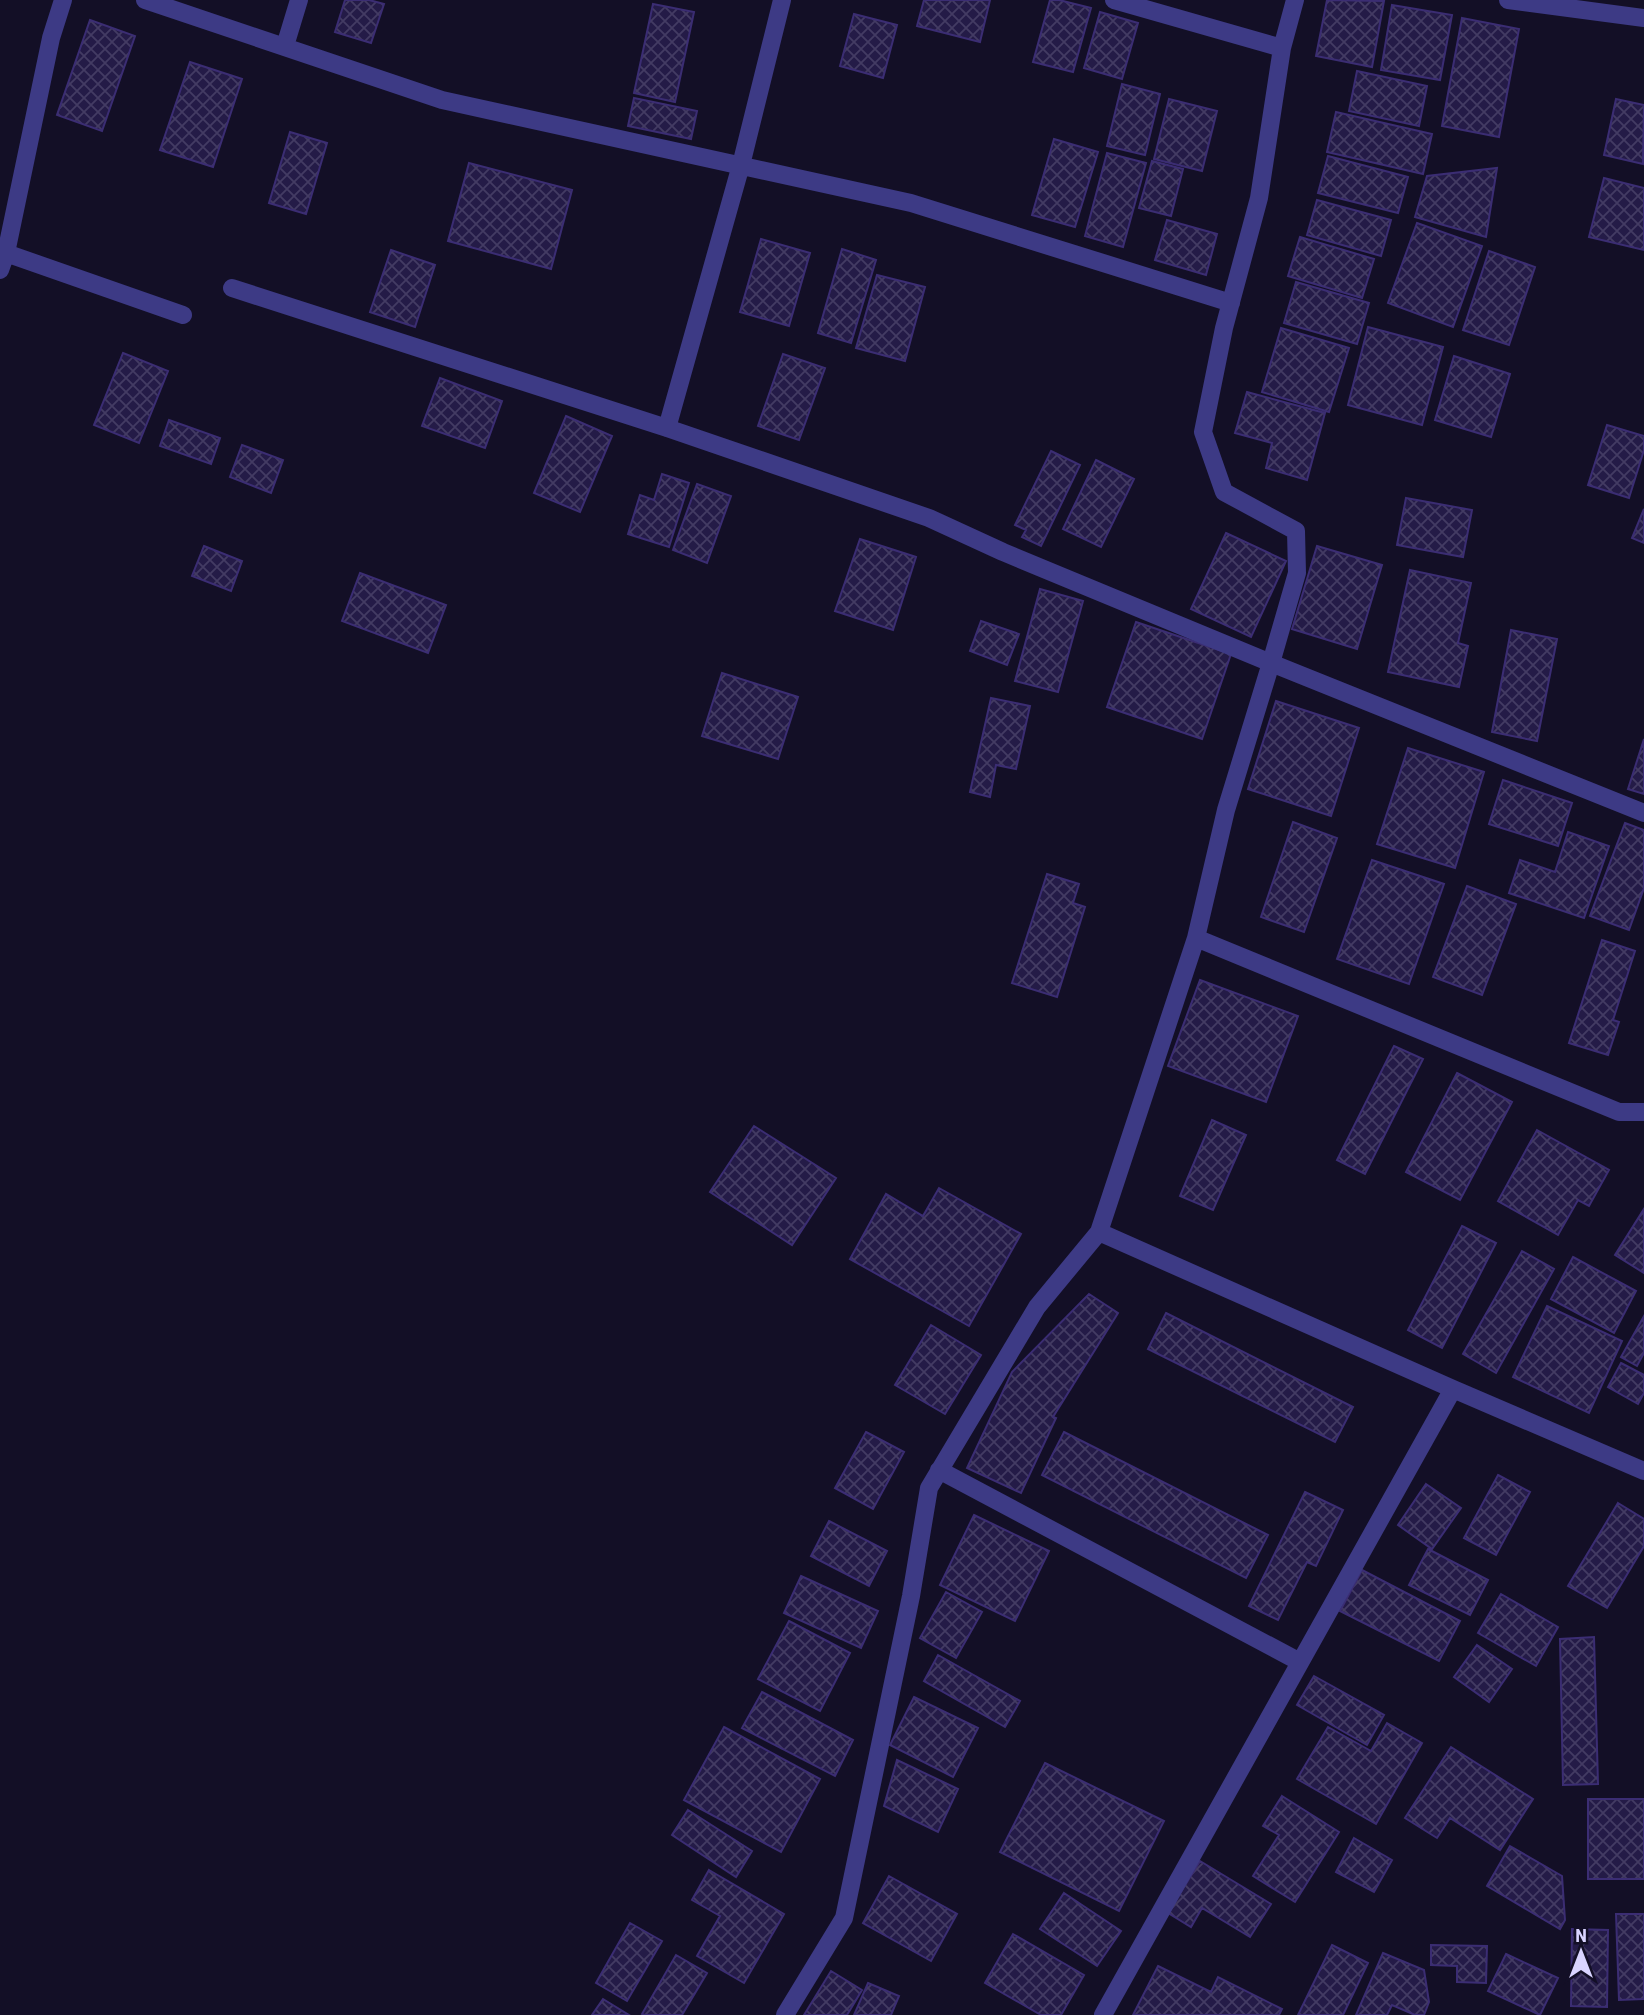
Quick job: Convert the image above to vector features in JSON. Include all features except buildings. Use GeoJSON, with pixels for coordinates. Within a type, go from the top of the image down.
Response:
{"type":"FeatureCollection","features":[{"type":"Feature","properties":{"kind":"street"},"geometry":{"type":"LineString","coordinates":[[63,0],[51,38],[2,258],[183,315]]}},
{"type":"Feature","properties":{"kind":"street"},"geometry":{"type":"LineString","coordinates":[[145,0],[442,100],[911,203],[1231,303]]}},
{"type":"Feature","properties":{"kind":"street"},"geometry":{"type":"LineString","coordinates":[[285,46],[299,0]]}},
{"type":"Feature","properties":{"kind":"street"},"geometry":{"type":"LineString","coordinates":[[667,428],[741,166],[782,0]]}},
{"type":"Feature","properties":{"kind":"street"},"geometry":{"type":"LineString","coordinates":[[1114,0],[1282,48]]}},
{"type":"Feature","properties":{"kind":"street"},"geometry":{"type":"LineString","coordinates":[[785,2015],[844,1918],[911,1596],[929,1488],[1037,1307],[1099,1231],[1196,938],[1226,810],[1297,573],[1296,531],[1224,492],[1203,432],[1231,303],[1259,198],[1282,48],[1295,0]]}},
{"type":"Feature","properties":{"kind":"street"},"geometry":{"type":"LineString","coordinates":[[1508,0],[1644,18]]}},
{"type":"Feature","properties":{"kind":"street"},"geometry":{"type":"LineString","coordinates":[[232,288],[667,428],[929,518],[1003,552],[1271,663],[1644,813]]}},
{"type":"Feature","properties":{"kind":"street"},"geometry":{"type":"LineString","coordinates":[[1196,938],[1619,1112],[1644,1112]]}},
{"type":"Feature","properties":{"kind":"street"},"geometry":{"type":"LineString","coordinates":[[1099,1231],[1644,1471]]}},
{"type":"Feature","properties":{"kind":"street"},"geometry":{"type":"LineString","coordinates":[[1103,2015],[1453,1389]]}},
{"type":"Feature","properties":{"kind":"street"},"geometry":{"type":"LineString","coordinates":[[939,1470],[1300,1662]]}}]}
